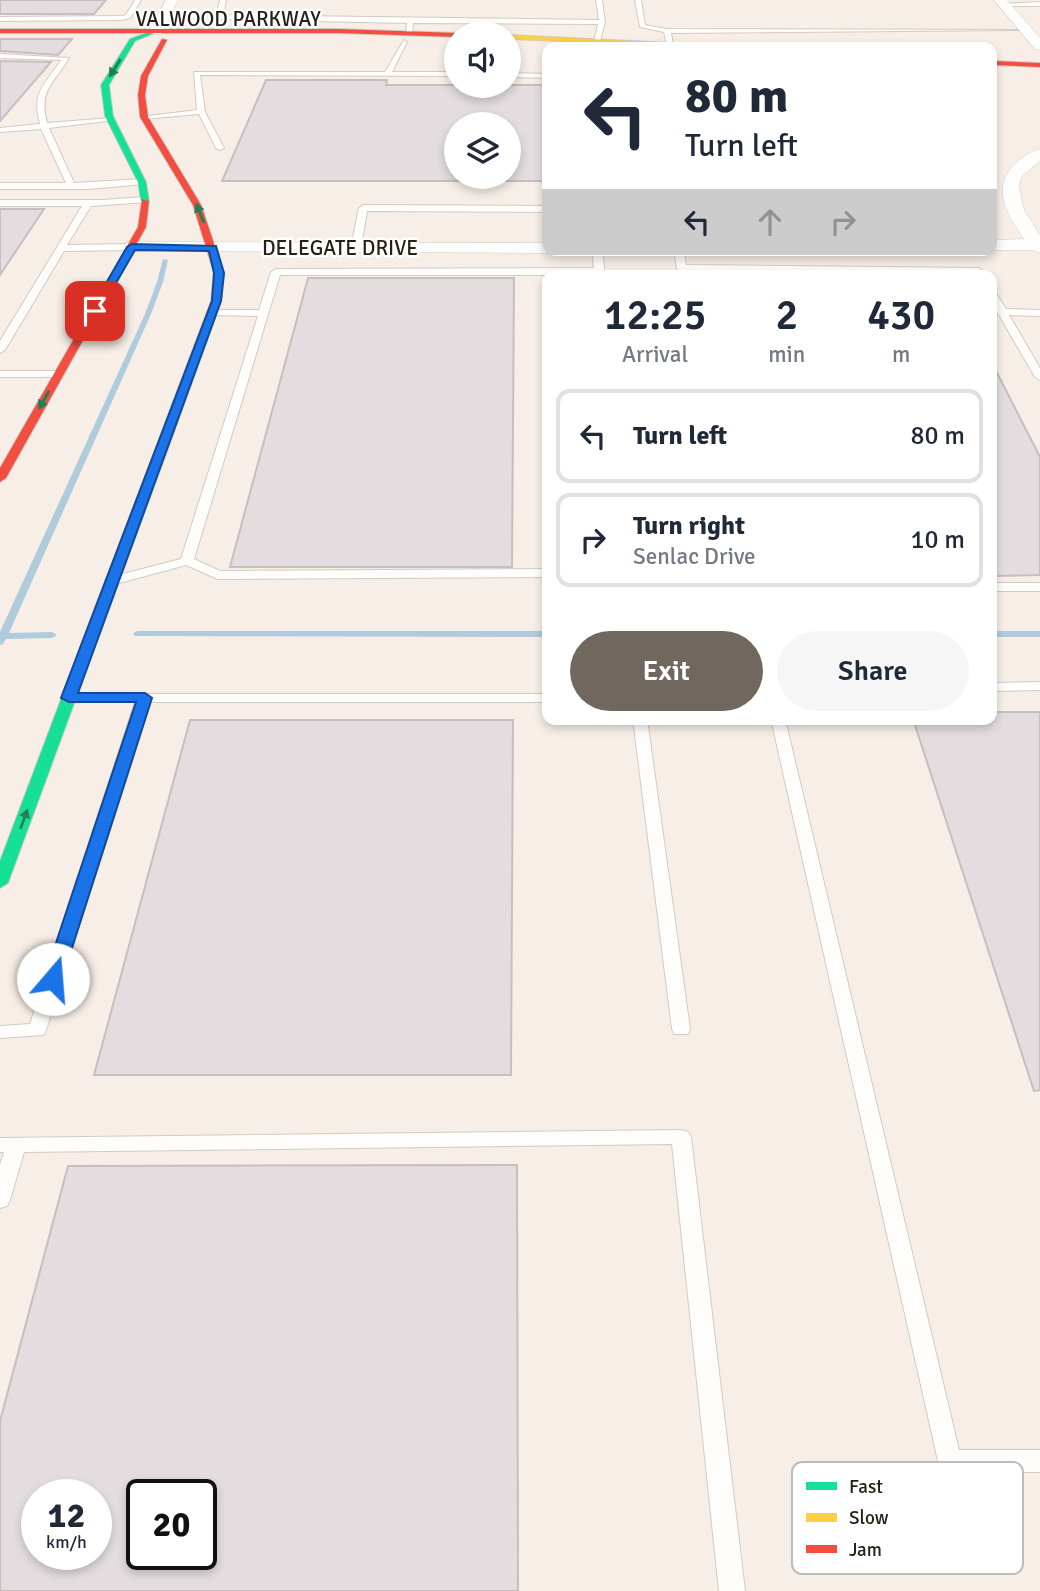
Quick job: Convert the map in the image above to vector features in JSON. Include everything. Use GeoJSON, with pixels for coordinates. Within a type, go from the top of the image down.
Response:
{"type":"FeatureCollection","features":[{"type":"Feature","properties":{"kind":"street"},"geometry":{"type":"LineString","coordinates":[[0,883],[216,301],[219,273],[213,248],[197,205],[144,117],[139,91],[142,70],[160,35],[172,0]]}},
{"type":"Feature","properties":{"kind":"street"},"geometry":{"type":"LineString","coordinates":[[1002,3],[1034,37]]}},
{"type":"Feature","properties":{"kind":"street","name":"VALWOOD PARKWAY"},"geometry":{"type":"LineString","coordinates":[[0,31],[160,35],[407,32],[444,34]]}},
{"type":"Feature","properties":{"kind":"street","name":"VALWOOD PARKWAY"},"geometry":{"type":"LineString","coordinates":[[407,32],[444,41]]}},
{"type":"Feature","properties":{"kind":"street","name":"VALWOOD PARKWAY"},"geometry":{"type":"LineString","coordinates":[[0,40],[132,40],[160,35]]}},
{"type":"Feature","properties":{"kind":"street"},"geometry":{"type":"LineString","coordinates":[[521,38],[597,41],[669,38],[687,42]]}},
{"type":"Feature","properties":{"kind":"street"},"geometry":{"type":"LineString","coordinates":[[2,472],[142,227],[145,200],[142,182],[111,120],[105,85],[132,40]]}},
{"type":"Feature","properties":{"kind":"street"},"geometry":{"type":"LineString","coordinates":[[521,47],[542,48]]}},
{"type":"Feature","properties":{"kind":"street"},"geometry":{"type":"LineString","coordinates":[[997,63],[1040,65]]}},
{"type":"Feature","properties":{"kind":"street"},"geometry":{"type":"LineString","coordinates":[[997,73],[1040,75]]}},
{"type":"Feature","properties":{"kind":"street"},"geometry":{"type":"LineString","coordinates":[[111,120],[144,117]]}},
{"type":"Feature","properties":{"kind":"street"},"geometry":{"type":"LineString","coordinates":[[1039,246],[1014,207],[1009,192],[1012,176],[1020,166],[1040,155]]}},
{"type":"Feature","properties":{"kind":"street"},"geometry":{"type":"LineString","coordinates":[[997,245],[1039,246]]}},
{"type":"Feature","properties":{"kind":"street","name":"DELEGATE DRIVE"},"geometry":{"type":"LineString","coordinates":[[132,247],[542,248]]}},
{"type":"Feature","properties":{"kind":"lane"},"geometry":{"type":"LineString","coordinates":[[0,19],[122,18],[128,17],[138,0]]}},
{"type":"Feature","properties":{"kind":"lane"},"geometry":{"type":"LineString","coordinates":[[223,0],[219,17],[407,32],[602,22]]}},
{"type":"Feature","properties":{"kind":"lane"},"geometry":{"type":"LineString","coordinates":[[597,41],[602,22],[599,0]]}},
{"type":"Feature","properties":{"kind":"lane"},"geometry":{"type":"LineString","coordinates":[[638,0],[642,26],[669,38],[1034,37]]}},
{"type":"Feature","properties":{"kind":"lane"},"geometry":{"type":"LineString","coordinates":[[1002,3],[1040,4]]}},
{"type":"Feature","properties":{"kind":"lane"},"geometry":{"type":"LineString","coordinates":[[388,73],[407,32]]}},
{"type":"Feature","properties":{"kind":"lane"},"geometry":{"type":"LineString","coordinates":[[0,56],[66,58],[42,92],[39,101],[45,127],[71,186]]}},
{"type":"Feature","properties":{"kind":"lane"},"geometry":{"type":"LineString","coordinates":[[220,148],[201,112],[196,73],[444,74]]}},
{"type":"Feature","properties":{"kind":"lane"},"geometry":{"type":"LineString","coordinates":[[521,75],[542,76]]}},
{"type":"Feature","properties":{"kind":"lane"},"geometry":{"type":"LineString","coordinates":[[144,117],[201,112]]}},
{"type":"Feature","properties":{"kind":"lane"},"geometry":{"type":"LineString","coordinates":[[0,130],[111,120]]}},
{"type":"Feature","properties":{"kind":"lane"},"geometry":{"type":"LineString","coordinates":[[0,186],[142,182]]}},
{"type":"Feature","properties":{"kind":"lane"},"geometry":{"type":"LineString","coordinates":[[0,203],[145,200]]}},
{"type":"Feature","properties":{"kind":"lane"},"geometry":{"type":"LineString","coordinates":[[0,350],[88,203]]}},
{"type":"Feature","properties":{"kind":"lane"},"geometry":{"type":"LineString","coordinates":[[356,247],[363,208],[542,209]]}},
{"type":"Feature","properties":{"kind":"lane"},"geometry":{"type":"LineString","coordinates":[[62,248],[132,247]]}},
{"type":"Feature","properties":{"kind":"lane"},"geometry":{"type":"LineString","coordinates":[[187,561],[276,272],[542,273]]}},
{"type":"Feature","properties":{"kind":"lane"},"geometry":{"type":"LineString","coordinates":[[997,302],[1040,377]]}},
{"type":"Feature","properties":{"kind":"lane"},"geometry":{"type":"LineString","coordinates":[[212,312],[264,313]]}},
{"type":"Feature","properties":{"kind":"lane"},"geometry":{"type":"LineString","coordinates":[[1003,312],[1040,313]]}},
{"type":"Feature","properties":{"kind":"lane"},"geometry":{"type":"LineString","coordinates":[[0,374],[59,374]]}},
{"type":"Feature","properties":{"kind":"lane"},"geometry":{"type":"LineString","coordinates":[[112,581],[187,561],[218,575],[542,573]]}},
{"type":"Feature","properties":{"kind":"lane"},"geometry":{"type":"LineString","coordinates":[[997,587],[1040,587]]}},
{"type":"Feature","properties":{"kind":"lane"},"geometry":{"type":"LineString","coordinates":[[997,687],[1040,686]]}},
{"type":"Feature","properties":{"kind":"lane"},"geometry":{"type":"LineString","coordinates":[[69,698],[542,698]]}},
{"type":"Feature","properties":{"kind":"lane"},"geometry":{"type":"LineString","coordinates":[[0,1032],[37,1030],[145,698]]}},
{"type":"Feature","properties":{"kind":"lane"},"geometry":{"type":"LineString","coordinates":[[641,725],[681,1029]]}},
{"type":"Feature","properties":{"kind":"lane"},"geometry":{"type":"LineString","coordinates":[[779,725],[950,1461],[1040,1461]]}},
{"type":"Feature","properties":{"kind":"lane"},"geometry":{"type":"LineString","coordinates":[[0,1200],[8,1145],[681,1136],[732,1591]]}},
{"type":"Feature","properties":{"kind":"building"},"geometry":{"type":"Polygon","coordinates":[[[0,0],[106,0],[94,14],[0,14],[0,0]]]}},
{"type":"Feature","properties":{"kind":"building"},"geometry":{"type":"Polygon","coordinates":[[[0,39],[72,39],[58,55],[0,51],[0,39]]]}},
{"type":"Feature","properties":{"kind":"building"},"geometry":{"type":"Polygon","coordinates":[[[0,61],[51,62],[0,121],[0,61]]]}},
{"type":"Feature","properties":{"kind":"building"},"geometry":{"type":"Polygon","coordinates":[[[266,80],[387,80],[386,85],[444,85],[444,98],[521,98],[521,85],[542,85],[542,181],[521,181],[521,112],[444,112],[444,181],[222,181],[266,80]]]}},
{"type":"Feature","properties":{"kind":"building"},"geometry":{"type":"Polygon","coordinates":[[[0,209],[44,209],[0,275],[0,209]]]}},
{"type":"Feature","properties":{"kind":"building"},"geometry":{"type":"Polygon","coordinates":[[[308,278],[514,278],[512,567],[230,567],[308,278]]]}},
{"type":"Feature","properties":{"kind":"building"},"geometry":{"type":"Polygon","coordinates":[[[997,373],[1040,457],[1040,575],[997,576],[997,373]]]}},
{"type":"Feature","properties":{"kind":"building"},"geometry":{"type":"Polygon","coordinates":[[[997,712],[1040,712],[1040,1090],[1034,1091],[915,725],[997,725],[997,712]]]}},
{"type":"Feature","properties":{"kind":"building"},"geometry":{"type":"Polygon","coordinates":[[[190,720],[513,720],[511,1075],[94,1075],[190,720]]]}},
{"type":"Feature","properties":{"kind":"building"},"geometry":{"type":"Polygon","coordinates":[[[517,1165],[518,1591],[0,1591],[0,1421],[68,1166],[517,1165]]]}},
{"type":"Feature","properties":{"kind":"waterway"},"geometry":{"type":"LineString","coordinates":[[0,642],[148,314],[165,260]]}},
{"type":"Feature","properties":{"kind":"waterway"},"geometry":{"type":"LineString","coordinates":[[138,634],[542,634]]}},
{"type":"Feature","properties":{"kind":"waterway"},"geometry":{"type":"LineString","coordinates":[[997,634],[1040,634]]}},
{"type":"Feature","properties":{"kind":"waterway"},"geometry":{"type":"LineString","coordinates":[[3,636],[52,635]]}},
{"type":"Feature","properties":{"kind":"traffic: fast"},"geometry":{"type":"LineString","coordinates":[[145,201],[142,182],[109,116],[105,85],[132,40],[151,33]]}},
{"type":"Feature","properties":{"kind":"traffic: fast"},"geometry":{"type":"LineString","coordinates":[[0,883],[169,429]]}},
{"type":"Feature","properties":{"kind":"traffic: slow"},"geometry":{"type":"LineString","coordinates":[[521,38],[609,42]]}},
{"type":"Feature","properties":{"kind":"traffic: jam"},"geometry":{"type":"LineString","coordinates":[[0,31],[338,31],[444,35]]}},
{"type":"Feature","properties":{"kind":"traffic: jam"},"geometry":{"type":"LineString","coordinates":[[164,40],[144,76],[141,95],[144,117],[197,205],[219,273],[216,301],[169,429]]}},
{"type":"Feature","properties":{"kind":"traffic: jam"},"geometry":{"type":"LineString","coordinates":[[997,63],[1040,65]]}},
{"type":"Feature","properties":{"kind":"traffic: jam"},"geometry":{"type":"LineString","coordinates":[[0,478],[142,227],[145,201]]}},
{"type":"Feature","properties":{"kind":"route"},"geometry":{"type":"LineString","coordinates":[[53,979],[145,698],[69,698],[216,301],[219,273],[213,248],[132,247],[95,311]]}}]}
